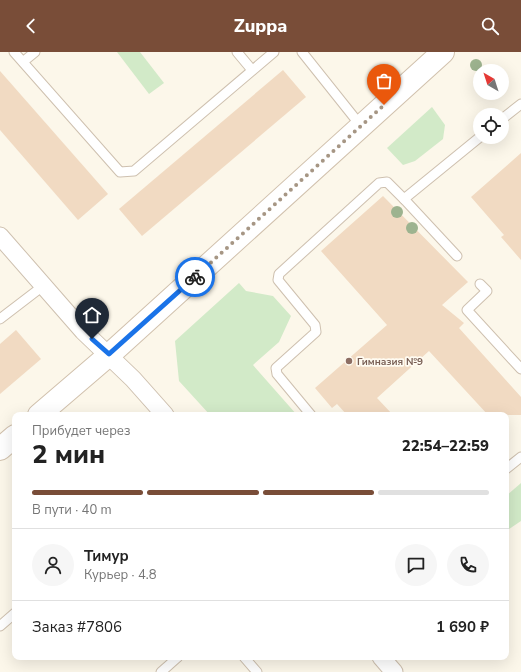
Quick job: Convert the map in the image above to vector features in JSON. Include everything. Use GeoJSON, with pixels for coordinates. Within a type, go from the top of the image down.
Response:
{"type":"FeatureCollection","features":[{"type":"Feature","properties":{"kind":"street"},"geometry":{"type":"LineString","coordinates":[[42,412],[109,354],[443,52]]}},
{"type":"Feature","properties":{"kind":"street"},"geometry":{"type":"LineString","coordinates":[[0,236],[83,331],[109,354],[162,412]]}},
{"type":"Feature","properties":{"kind":"street"},"geometry":{"type":"LineString","coordinates":[[0,449],[12,439]]}},
{"type":"Feature","properties":{"kind":"street"},"geometry":{"type":"LineString","coordinates":[[384,660],[394,672]]}},
{"type":"Feature","properties":{"kind":"lane"},"geometry":{"type":"LineString","coordinates":[[14,52],[24,61],[120,172],[134,171],[274,52]]}},
{"type":"Feature","properties":{"kind":"lane"},"geometry":{"type":"LineString","coordinates":[[24,61],[35,52]]}},
{"type":"Feature","properties":{"kind":"lane"},"geometry":{"type":"LineString","coordinates":[[237,52],[252,70]]}},
{"type":"Feature","properties":{"kind":"lane"},"geometry":{"type":"LineString","coordinates":[[302,52],[361,126]]}},
{"type":"Feature","properties":{"kind":"lane"},"geometry":{"type":"LineString","coordinates":[[509,113],[521,104]]}},
{"type":"Feature","properties":{"kind":"lane"},"geometry":{"type":"LineString","coordinates":[[404,199],[473,143]]}},
{"type":"Feature","properties":{"kind":"lane"},"geometry":{"type":"LineString","coordinates":[[309,412],[277,374],[276,368],[316,332],[315,325],[278,280],[279,274],[379,183],[387,182],[457,256]]}},
{"type":"Feature","properties":{"kind":"lane"},"geometry":{"type":"LineString","coordinates":[[480,284],[487,291],[468,310],[521,369]]}},
{"type":"Feature","properties":{"kind":"lane"},"geometry":{"type":"LineString","coordinates":[[0,319],[43,286]]}},
{"type":"Feature","properties":{"kind":"lane"},"geometry":{"type":"LineString","coordinates":[[509,467],[521,457]]}},
{"type":"Feature","properties":{"kind":"lane"},"geometry":{"type":"LineString","coordinates":[[0,626],[12,616]]}},
{"type":"Feature","properties":{"kind":"lane"},"geometry":{"type":"LineString","coordinates":[[161,672],[175,660]]}},
{"type":"Feature","properties":{"kind":"lane"},"geometry":{"type":"LineString","coordinates":[[247,660],[257,672]]}},
{"type":"Feature","properties":{"kind":"green space"},"geometry":{"type":"Polygon","coordinates":[[[117,52],[140,52],[164,83],[149,94],[117,52]]]}},
{"type":"Feature","properties":{"kind":"green space"},"geometry":{"type":"Polygon","coordinates":[[[432,107],[445,125],[443,139],[415,161],[403,165],[387,148],[432,107]]]}},
{"type":"Feature","properties":{"kind":"green space"},"geometry":{"type":"Polygon","coordinates":[[[239,283],[246,291],[273,296],[291,316],[279,342],[253,365],[294,412],[207,412],[179,381],[175,341],[239,283]]]}},
{"type":"Feature","properties":{"kind":"green space"},"geometry":{"type":"Polygon","coordinates":[[[521,483],[521,521],[509,529],[509,493],[521,483]]]}},
{"type":"Feature","properties":{"kind":"building"},"geometry":{"type":"Polygon","coordinates":[[[283,70],[306,97],[142,236],[119,209],[283,70]]]}},
{"type":"Feature","properties":{"kind":"building"},"geometry":{"type":"Polygon","coordinates":[[[0,71],[108,194],[78,220],[0,130],[0,71]]]}},
{"type":"Feature","properties":{"kind":"building"},"geometry":{"type":"Polygon","coordinates":[[[521,153],[521,260],[501,237],[504,235],[471,197],[521,153]]]}},
{"type":"Feature","properties":{"kind":"building"},"geometry":{"type":"Polygon","coordinates":[[[383,196],[468,282],[442,305],[464,323],[459,328],[521,397],[521,415],[509,415],[509,412],[485,412],[429,351],[377,398],[390,412],[344,412],[337,404],[332,408],[315,388],[387,325],[321,251],[383,196]]]}},
{"type":"Feature","properties":{"kind":"building"},"geometry":{"type":"Polygon","coordinates":[[[16,330],[41,359],[0,394],[0,344],[16,330]]]}},
{"type":"Feature","properties":{"kind":"way so far"},"geometry":{"type":"LineString","coordinates":[[195,277],[384,105]]}},
{"type":"Feature","properties":{"kind":"place","name":"Гимназия №9"},"geometry":{"type":"Point","coordinates":[349,361]}},
{"type":"Feature","properties":{"kind":"route"},"geometry":{"type":"LineString","coordinates":[[92,339],[109,354],[195,277]]}}]}
